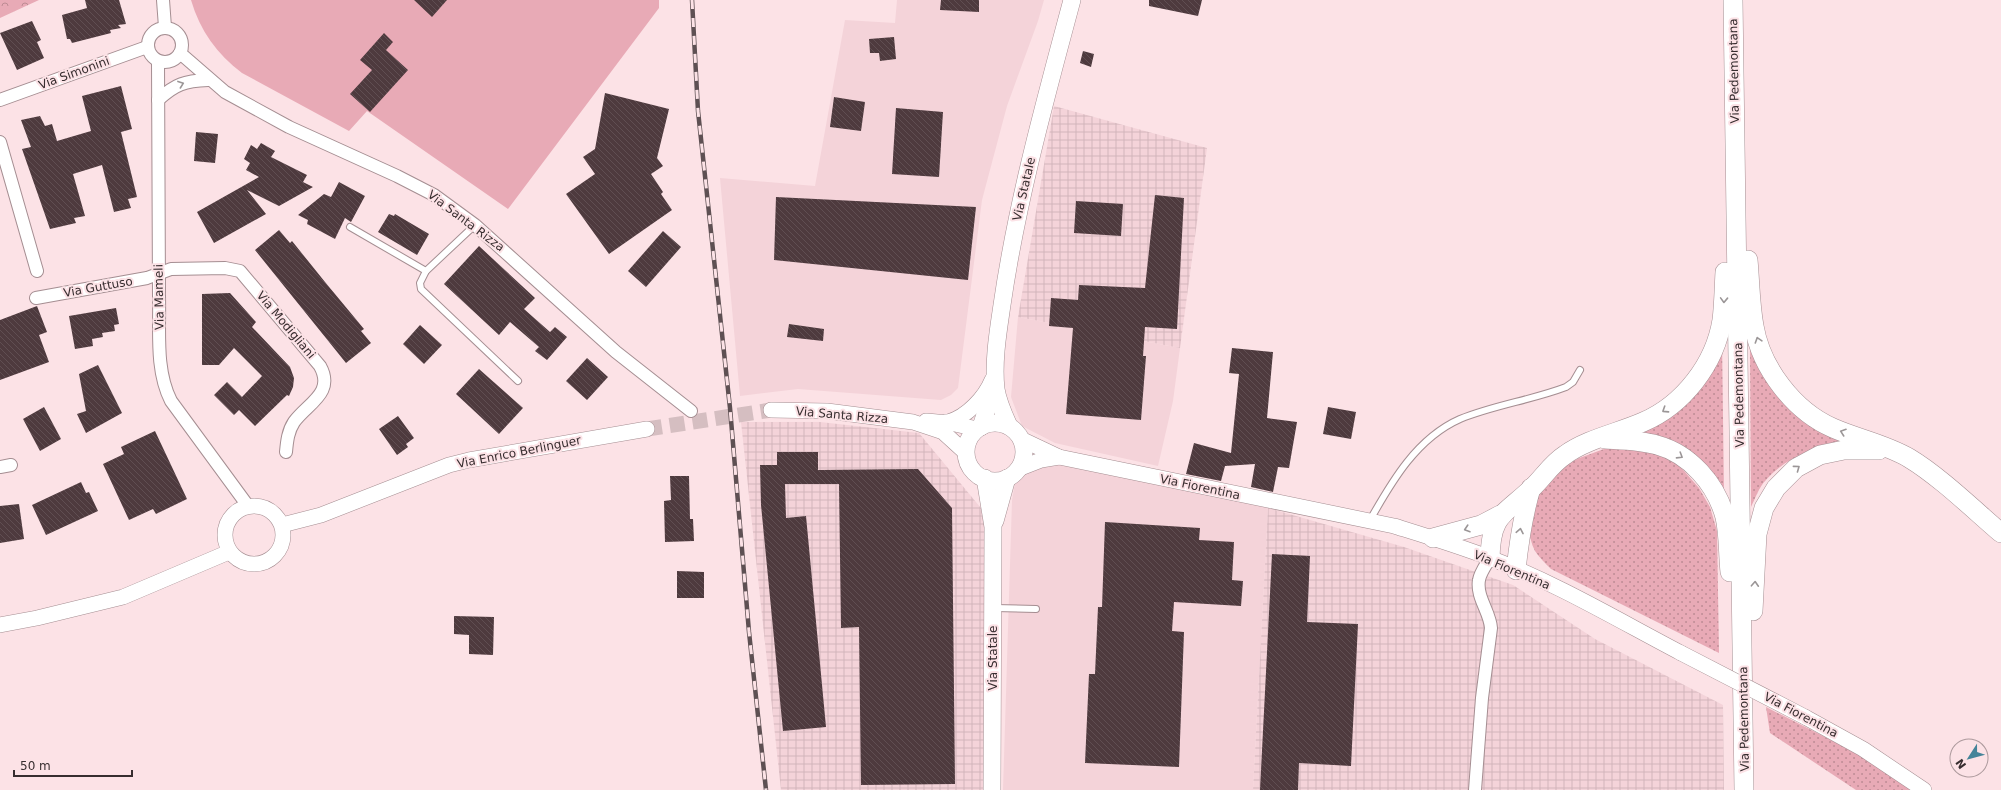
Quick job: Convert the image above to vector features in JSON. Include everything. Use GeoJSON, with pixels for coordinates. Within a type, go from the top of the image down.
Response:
{"type":"FeatureCollection","features":[{"type":"Feature","properties":{"kind":"main road","name":"Via Statale"},"geometry":{"type":"LineString","coordinates":[[966,453],[968,442],[979,428],[996,375],[1000,316],[1012,242],[1025,181],[1072,0]]}},
{"type":"Feature","properties":{"kind":"main road","name":"Via Pedemontana"},"geometry":{"type":"LineString","coordinates":[[1733,0],[1744,790]]}},
{"type":"Feature","properties":{"kind":"main road"},"geometry":{"type":"LineString","coordinates":[[1433,538],[1481,524],[1500,515],[1532,488],[1552,465],[1566,454],[1581,445],[1644,422],[1670,406],[1680,398],[1705,366],[1717,339],[1724,307],[1734,93]]}},
{"type":"Feature","properties":{"kind":"main road"},"geometry":{"type":"LineString","coordinates":[[1734,93],[1754,326],[1765,358],[1789,395],[1810,414],[1832,428],[1909,458],[1927,471],[2001,533]]}},
{"type":"Feature","properties":{"kind":"main road","name":"Via Statale"},"geometry":{"type":"LineString","coordinates":[[993,527],[1013,473],[1024,454],[1021,439],[1009,426],[1002,408],[996,375]]}},
{"type":"Feature","properties":{"kind":"main road"},"geometry":{"type":"LineString","coordinates":[[979,428],[995,423],[1009,426]]}},
{"type":"Feature","properties":{"kind":"main road"},"geometry":{"type":"LineString","coordinates":[[1602,438],[1640,441],[1668,448],[1689,462],[1699,471],[1716,495],[1723,513],[1727,532],[1744,763]]}},
{"type":"Feature","properties":{"kind":"main road"},"geometry":{"type":"LineString","coordinates":[[1744,763],[1756,546],[1760,520],[1764,508],[1776,488],[1788,475],[1808,460],[1820,455],[1844,450],[1893,451]]}},
{"type":"Feature","properties":{"kind":"main road"},"geometry":{"type":"LineString","coordinates":[[966,453],[972,468],[985,478],[1000,480],[1013,473]]}},
{"type":"Feature","properties":{"kind":"main road","name":"Via Statale"},"geometry":{"type":"LineString","coordinates":[[985,478],[993,527],[992,790]]}},
{"type":"Feature","properties":{"kind":"main road"},"geometry":{"type":"LineString","coordinates":[[1516,570],[1523,515],[1532,488]]}},
{"type":"Feature","properties":{"kind":"main road"},"geometry":{"type":"LineString","coordinates":[[1490,558],[1493,531],[1500,515]]}},
{"type":"Feature","properties":{"kind":"street"},"geometry":{"type":"LineString","coordinates":[[163,0],[166,27]]}},
{"type":"Feature","properties":{"kind":"street"},"geometry":{"type":"LineString","coordinates":[[166,27],[171,28],[180,36],[182,48],[180,53],[173,60],[163,62],[158,61],[149,53],[147,42],[152,33],[166,27]]}},
{"type":"Feature","properties":{"kind":"street","name":"Via Simonini"},"geometry":{"type":"LineString","coordinates":[[0,100],[147,47]]}},
{"type":"Feature","properties":{"kind":"street","name":"Via Santa Rizza"},"geometry":{"type":"LineString","coordinates":[[180,53],[208,80],[225,92],[289,127],[416,185],[434,195],[474,225],[616,352],[691,411]]}},
{"type":"Feature","properties":{"kind":"street","name":"Via Mameli"},"geometry":{"type":"LineString","coordinates":[[158,61],[161,369],[166,391],[171,401],[248,506]]}},
{"type":"Feature","properties":{"kind":"street"},"geometry":{"type":"LineString","coordinates":[[158,100],[178,84],[208,80]]}},
{"type":"Feature","properties":{"kind":"street"},"geometry":{"type":"LineString","coordinates":[[0,142],[37,271]]}},
{"type":"Feature","properties":{"kind":"street","name":"Via Modigliani"},"geometry":{"type":"LineString","coordinates":[[159,274],[171,269],[225,268],[240,271],[320,366],[325,375],[323,390],[293,423],[289,431],[286,452]]}},
{"type":"Feature","properties":{"kind":"street","name":"Via Guttuso"},"geometry":{"type":"LineString","coordinates":[[36,298],[147,278],[159,274]]}},
{"type":"Feature","properties":{"kind":"street","name":"Via Santa Rizza"},"geometry":{"type":"LineString","coordinates":[[946,422],[966,412],[980,399],[996,375]]}},
{"type":"Feature","properties":{"kind":"street","name":"Via Santa Rizza"},"geometry":{"type":"LineString","coordinates":[[771,410],[827,411],[913,422],[946,422],[979,428]]}},
{"type":"Feature","properties":{"kind":"street","name":"Via Santa Rizza"},"geometry":{"type":"LineString","coordinates":[[913,422],[943,432],[966,453]]}},
{"type":"Feature","properties":{"kind":"street","name":"Via Enrico Berlinguer"},"geometry":{"type":"LineString","coordinates":[[282,525],[321,515],[449,465],[469,460],[647,429]]}},
{"type":"Feature","properties":{"kind":"street","name":"Via Fiorentina"},"geometry":{"type":"LineString","coordinates":[[1021,439],[1059,457],[1394,526],[1490,558],[1681,653],[1805,717],[1863,749],[1924,790]]}},
{"type":"Feature","properties":{"kind":"street","name":"Via Fiorentina"},"geometry":{"type":"LineString","coordinates":[[1013,473],[1041,460],[1059,457]]}},
{"type":"Feature","properties":{"kind":"street"},"geometry":{"type":"LineString","coordinates":[[248,506],[265,508],[278,518],[282,525],[284,535],[278,553],[263,564],[254,565],[236,559],[229,552],[225,543],[227,524],[232,516],[239,510],[248,506]]}},
{"type":"Feature","properties":{"kind":"street"},"geometry":{"type":"LineString","coordinates":[[0,625],[37,618],[123,597],[229,552]]}},
{"type":"Feature","properties":{"kind":"street"},"geometry":{"type":"LineString","coordinates":[[1475,790],[1482,698],[1491,628],[1490,620],[1481,599],[1479,580],[1490,558]]}},
{"type":"Feature","properties":{"kind":"lane"},"geometry":{"type":"LineString","coordinates":[[474,225],[426,271],[420,284],[421,289],[426,296],[518,381]]}},
{"type":"Feature","properties":{"kind":"lane"},"geometry":{"type":"LineString","coordinates":[[350,227],[426,271]]}},
{"type":"Feature","properties":{"kind":"lane"},"geometry":{"type":"LineString","coordinates":[[1369,521],[1392,481],[1410,458],[1442,430],[1459,420],[1479,412],[1566,387],[1573,382],[1580,370]]}},
{"type":"Feature","properties":{"kind":"lane"},"geometry":{"type":"LineString","coordinates":[[993,608],[1036,610]]}},
{"type":"Feature","properties":{"kind":"shaded area"},"geometry":{"type":"Polygon","coordinates":[[[897,0],[1044,0],[1038,21],[1007,106],[982,200],[958,388],[951,395],[941,400],[798,389],[740,396],[720,178],[815,186],[845,20],[895,23],[897,0]]]}},
{"type":"Feature","properties":{"kind":"shaded area"},"geometry":{"type":"Polygon","coordinates":[[[1054,106],[1207,148],[1180,348],[1018,317],[1054,106]]]}},
{"type":"Feature","properties":{"kind":"shaded area"},"geometry":{"type":"Polygon","coordinates":[[[1018,317],[1180,348],[1173,401],[1158,466],[1055,443],[1022,426],[1011,397],[1018,317]]]}},
{"type":"Feature","properties":{"kind":"shaded area"},"geometry":{"type":"Polygon","coordinates":[[[741,422],[820,422],[919,433],[985,513],[984,790],[781,790],[741,422]]]}},
{"type":"Feature","properties":{"kind":"shaded area"},"geometry":{"type":"Polygon","coordinates":[[[1061,460],[1268,508],[1253,790],[1003,790],[1012,500],[1015,483],[1032,467],[1061,460]]]}},
{"type":"Feature","properties":{"kind":"shaded area"},"geometry":{"type":"Polygon","coordinates":[[[1268,508],[1404,547],[1513,585],[1595,639],[1723,705],[1724,790],[1253,790],[1268,508]]]}},
{"type":"Feature","properties":{"kind":"green space"},"geometry":{"type":"Polygon","coordinates":[[[0,0],[39,0],[0,18],[0,0]]]}},
{"type":"Feature","properties":{"kind":"green space"},"geometry":{"type":"Polygon","coordinates":[[[191,0],[659,0],[659,8],[508,209],[367,111],[349,131],[242,73],[217,50],[210,41],[199,22],[191,0]]]}},
{"type":"Feature","properties":{"kind":"green space"},"geometry":{"type":"Polygon","coordinates":[[[1722,339],[1724,495],[1693,454],[1667,438],[1637,434],[1722,339]]]}},
{"type":"Feature","properties":{"kind":"green space"},"geometry":{"type":"Polygon","coordinates":[[[1750,348],[1767,380],[1789,409],[1808,425],[1839,441],[1800,455],[1773,472],[1759,490],[1751,507],[1750,348]]]}},
{"type":"Feature","properties":{"kind":"green space"},"geometry":{"type":"Polygon","coordinates":[[[1604,449],[1635,449],[1656,454],[1678,464],[1699,488],[1710,507],[1717,531],[1719,653],[1551,569],[1535,551],[1531,538],[1530,525],[1536,500],[1543,488],[1562,468],[1573,461],[1604,449]]]}},
{"type":"Feature","properties":{"kind":"green space"},"geometry":{"type":"Polygon","coordinates":[[[1766,707],[1866,758],[1912,790],[1856,790],[1770,733],[1766,707]]]}},
{"type":"Feature","properties":{"kind":"building"},"geometry":{"type":"Polygon","coordinates":[[[85,0],[119,0],[126,24],[118,25],[121,28],[110,30],[111,33],[72,43],[70,39],[67,39],[62,15],[87,8],[85,0]]]}},
{"type":"Feature","properties":{"kind":"building"},"geometry":{"type":"Polygon","coordinates":[[[414,0],[447,0],[432,17],[414,0]]]}},
{"type":"Feature","properties":{"kind":"building"},"geometry":{"type":"Polygon","coordinates":[[[941,0],[979,0],[979,12],[940,10],[941,0]]]}},
{"type":"Feature","properties":{"kind":"building"},"geometry":{"type":"Polygon","coordinates":[[[1149,0],[1202,0],[1198,16],[1149,6],[1149,0]]]}},
{"type":"Feature","properties":{"kind":"building"},"geometry":{"type":"Polygon","coordinates":[[[32,21],[41,40],[37,42],[44,58],[17,70],[0,33],[32,21]]]}},
{"type":"Feature","properties":{"kind":"building"},"geometry":{"type":"Polygon","coordinates":[[[384,33],[393,42],[386,50],[408,70],[370,112],[350,94],[372,70],[360,60],[384,33]]]}},
{"type":"Feature","properties":{"kind":"building"},"geometry":{"type":"Polygon","coordinates":[[[894,37],[896,59],[880,61],[879,53],[870,53],[869,39],[894,37]]]}},
{"type":"Feature","properties":{"kind":"building"},"geometry":{"type":"Polygon","coordinates":[[[1083,51],[1094,54],[1091,67],[1080,63],[1083,51]]]}},
{"type":"Feature","properties":{"kind":"building"},"geometry":{"type":"Polygon","coordinates":[[[121,86],[132,129],[121,132],[137,197],[128,199],[131,208],[114,212],[102,165],[73,174],[85,216],[74,218],[76,223],[50,229],[22,149],[31,147],[21,120],[40,116],[45,126],[52,124],[57,141],[91,131],[82,96],[121,86]]]}},
{"type":"Feature","properties":{"kind":"building"},"geometry":{"type":"Polygon","coordinates":[[[605,93],[669,109],[657,158],[663,166],[651,174],[663,192],[661,194],[672,210],[609,254],[566,194],[595,174],[583,157],[595,149],[605,93]]]}},
{"type":"Feature","properties":{"kind":"building"},"geometry":{"type":"Polygon","coordinates":[[[834,97],[865,102],[861,131],[830,127],[834,97]]]}},
{"type":"Feature","properties":{"kind":"building"},"geometry":{"type":"Polygon","coordinates":[[[896,108],[943,112],[939,177],[892,174],[896,108]]]}},
{"type":"Feature","properties":{"kind":"building"},"geometry":{"type":"Polygon","coordinates":[[[196,132],[218,134],[215,163],[194,161],[196,132]]]}},
{"type":"Feature","properties":{"kind":"building"},"geometry":{"type":"Polygon","coordinates":[[[261,143],[275,151],[271,157],[307,175],[303,182],[313,187],[279,206],[247,190],[266,214],[214,243],[197,212],[259,177],[246,170],[250,163],[244,159],[251,145],[257,149],[261,143]]]}},
{"type":"Feature","properties":{"kind":"building"},"geometry":{"type":"Polygon","coordinates":[[[339,182],[365,196],[351,222],[345,218],[335,239],[307,224],[308,220],[298,215],[324,194],[331,197],[339,182]]]}},
{"type":"Feature","properties":{"kind":"building"},"geometry":{"type":"Polygon","coordinates":[[[1155,195],[1184,198],[1177,329],[1145,327],[1143,356],[1146,356],[1141,420],[1066,414],[1073,328],[1049,326],[1051,298],[1078,300],[1079,285],[1145,288],[1155,195]]]}},
{"type":"Feature","properties":{"kind":"building"},"geometry":{"type":"Polygon","coordinates":[[[776,197],[976,207],[968,280],[774,260],[776,197]]]}},
{"type":"Feature","properties":{"kind":"building"},"geometry":{"type":"Polygon","coordinates":[[[1076,201],[1123,204],[1121,236],[1074,233],[1076,201]]]}},
{"type":"Feature","properties":{"kind":"building"},"geometry":{"type":"Polygon","coordinates":[[[389,214],[394,216],[395,214],[429,234],[417,255],[378,232],[389,214]]]}},
{"type":"Feature","properties":{"kind":"building"},"geometry":{"type":"Polygon","coordinates":[[[279,230],[290,243],[292,241],[364,329],[361,331],[371,343],[346,363],[255,250],[279,230]]]}},
{"type":"Feature","properties":{"kind":"building"},"geometry":{"type":"Polygon","coordinates":[[[663,231],[681,247],[646,287],[628,271],[663,231]]]}},
{"type":"Feature","properties":{"kind":"building"},"geometry":{"type":"Polygon","coordinates":[[[479,246],[535,298],[524,309],[550,332],[555,327],[567,337],[547,360],[535,351],[539,347],[510,322],[499,335],[444,284],[479,246]]]}},
{"type":"Feature","properties":{"kind":"building"},"geometry":{"type":"Polygon","coordinates":[[[230,293],[256,322],[252,327],[290,367],[294,378],[293,387],[289,396],[287,395],[255,426],[239,410],[234,415],[214,395],[227,382],[242,397],[262,376],[234,348],[219,365],[202,365],[202,294],[230,293]]]}},
{"type":"Feature","properties":{"kind":"building"},"geometry":{"type":"Polygon","coordinates":[[[37,306],[47,332],[39,335],[49,362],[0,380],[0,320],[37,306]]]}},
{"type":"Feature","properties":{"kind":"building"},"geometry":{"type":"Polygon","coordinates":[[[116,308],[119,324],[114,325],[115,331],[102,333],[103,337],[92,339],[93,346],[75,349],[69,316],[116,308]]]}},
{"type":"Feature","properties":{"kind":"building"},"geometry":{"type":"Polygon","coordinates":[[[789,324],[824,329],[823,341],[787,337],[789,324]]]}},
{"type":"Feature","properties":{"kind":"building"},"geometry":{"type":"Polygon","coordinates":[[[420,325],[442,345],[424,364],[403,344],[420,325]]]}},
{"type":"Feature","properties":{"kind":"building"},"geometry":{"type":"Polygon","coordinates":[[[1232,348],[1273,352],[1267,418],[1297,422],[1289,468],[1278,467],[1273,492],[1251,487],[1255,464],[1225,466],[1221,481],[1186,474],[1194,443],[1231,453],[1239,374],[1229,373],[1232,348]]]}},
{"type":"Feature","properties":{"kind":"building"},"geometry":{"type":"Polygon","coordinates":[[[587,358],[608,377],[587,400],[566,381],[587,358]]]}},
{"type":"Feature","properties":{"kind":"building"},"geometry":{"type":"Polygon","coordinates":[[[98,365],[122,413],[86,433],[77,414],[86,411],[79,374],[98,365]]]}},
{"type":"Feature","properties":{"kind":"building"},"geometry":{"type":"Polygon","coordinates":[[[479,369],[523,408],[499,434],[456,394],[479,369]]]}},
{"type":"Feature","properties":{"kind":"building"},"geometry":{"type":"Polygon","coordinates":[[[44,407],[61,439],[40,451],[23,419],[44,407]]]}},
{"type":"Feature","properties":{"kind":"building"},"geometry":{"type":"Polygon","coordinates":[[[1328,407],[1356,412],[1351,439],[1323,434],[1328,407]]]}},
{"type":"Feature","properties":{"kind":"building"},"geometry":{"type":"Polygon","coordinates":[[[398,416],[414,438],[406,444],[408,447],[397,455],[379,429],[398,416]]]}},
{"type":"Feature","properties":{"kind":"building"},"geometry":{"type":"Polygon","coordinates":[[[155,431],[187,499],[156,514],[153,509],[129,520],[103,464],[124,454],[121,447],[155,431]]]}},
{"type":"Feature","properties":{"kind":"building"},"geometry":{"type":"Polygon","coordinates":[[[777,452],[818,452],[818,470],[918,469],[952,508],[955,784],[861,785],[859,627],[841,628],[839,484],[785,484],[786,518],[806,516],[826,727],[783,731],[761,505],[760,465],[777,465],[777,452]]]}},
{"type":"Feature","properties":{"kind":"building"},"geometry":{"type":"Polygon","coordinates":[[[670,476],[689,476],[690,519],[693,519],[694,541],[665,542],[664,501],[671,500],[670,476]]]}},
{"type":"Feature","properties":{"kind":"building"},"geometry":{"type":"Polygon","coordinates":[[[81,482],[86,493],[89,492],[98,511],[46,535],[32,505],[81,482]]]}},
{"type":"Feature","properties":{"kind":"building"},"geometry":{"type":"Polygon","coordinates":[[[19,504],[24,539],[0,543],[0,506],[19,504]]]}},
{"type":"Feature","properties":{"kind":"building"},"geometry":{"type":"Polygon","coordinates":[[[1105,522],[1200,528],[1199,540],[1234,542],[1232,580],[1243,581],[1241,606],[1174,602],[1172,631],[1184,632],[1179,767],[1085,763],[1089,674],[1095,674],[1098,607],[1102,607],[1105,522]]]}},
{"type":"Feature","properties":{"kind":"building"},"geometry":{"type":"Polygon","coordinates":[[[1272,554],[1310,556],[1307,622],[1358,624],[1351,766],[1299,763],[1298,790],[1260,790],[1272,554]]]}},
{"type":"Feature","properties":{"kind":"building"},"geometry":{"type":"Polygon","coordinates":[[[677,571],[704,572],[704,598],[677,598],[677,571]]]}},
{"type":"Feature","properties":{"kind":"building"},"geometry":{"type":"Polygon","coordinates":[[[454,616],[494,617],[493,655],[469,654],[469,635],[454,634],[454,616]]]}},
{"type":"Feature","properties":{"kind":"tunnel"},"geometry":{"type":"LineString","coordinates":[[647,429],[771,410]]}},
{"type":"Feature","properties":{"kind":"railway"},"geometry":{"type":"LineString","coordinates":[[692,0],[698,111],[730,408],[749,632],[766,790]]}}]}
